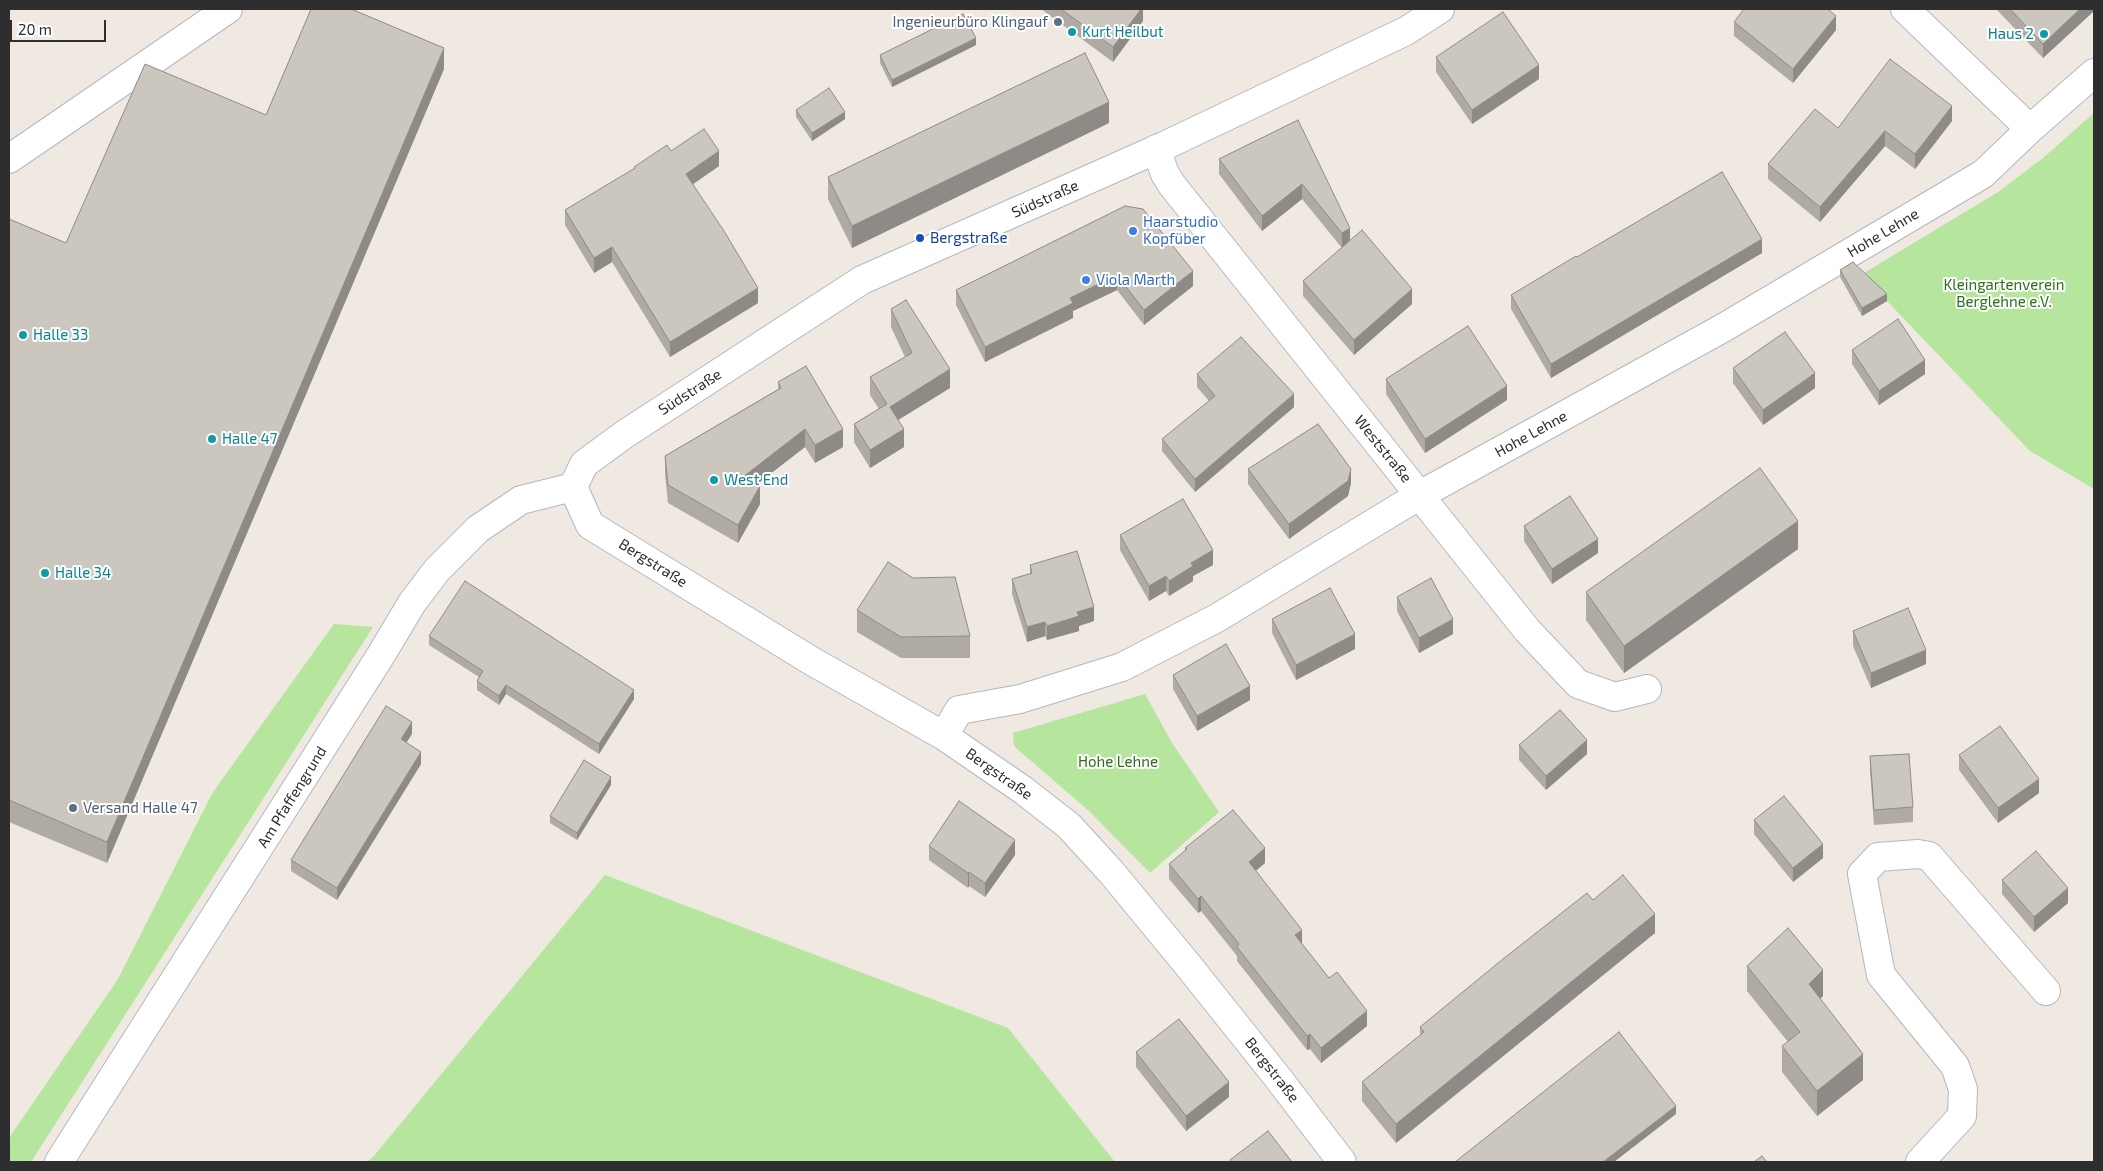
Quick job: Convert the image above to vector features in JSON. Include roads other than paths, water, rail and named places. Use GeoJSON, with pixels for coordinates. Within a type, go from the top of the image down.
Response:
{"type":"FeatureCollection","features":[{"type":"Feature","properties":{"kind":"street"},"geometry":{"type":"LineString","coordinates":[[9,159],[228,9]]}},
{"type":"Feature","properties":{"kind":"street","name":"Südstraße"},"geometry":{"type":"LineString","coordinates":[[573,487],[584,464],[625,434],[862,280],[1156,149],[1406,31],[1440,9]]}},
{"type":"Feature","properties":{"kind":"street"},"geometry":{"type":"LineString","coordinates":[[1905,9],[2030,129]]}},
{"type":"Feature","properties":{"kind":"street","name":"Hohe Lehne"},"geometry":{"type":"LineString","coordinates":[[944,736],[959,710],[1020,699],[1122,667],[1236,607],[1420,495],[1722,328],[1983,174],[2030,129],[2094,73]]}},
{"type":"Feature","properties":{"kind":"street","name":"Weststraße"},"geometry":{"type":"LineString","coordinates":[[1156,149],[1165,174],[1172,185],[1527,630],[1578,684],[1615,696],[1647,689]]}},
{"type":"Feature","properties":{"kind":"street","name":"Bergstraße"},"geometry":{"type":"LineString","coordinates":[[573,487],[590,525],[810,660],[944,736],[1023,790],[1069,826],[1112,873],[1187,964],[1342,1162]]}},
{"type":"Feature","properties":{"kind":"street","name":"Am Pfaffengrund"},"geometry":{"type":"LineString","coordinates":[[59,1162],[381,656],[412,603],[437,570],[478,528],[521,500],[573,487]]}},
{"type":"Feature","properties":{"kind":"street"},"geometry":{"type":"LineString","coordinates":[[1920,1162],[1962,1116],[1963,1089],[1955,1066],[1881,975],[1862,874],[1878,857],[1918,854],[1929,856],[2046,991]]}},
{"type":"Feature","properties":{"kind":"place","name":"Ingenieurbüro Klingauf"},"geometry":{"type":"Point","coordinates":[1058,22]}},
{"type":"Feature","properties":{"kind":"place","name":"Kurt Heilbut"},"geometry":{"type":"Point","coordinates":[1072,32]}},
{"type":"Feature","properties":{"kind":"place","name":"Haus 2"},"geometry":{"type":"Point","coordinates":[2044,34]}},
{"type":"Feature","properties":{"kind":"place","name":"Haarstudio Kopfüber"},"geometry":{"type":"Point","coordinates":[1133,231]}},
{"type":"Feature","properties":{"kind":"place","name":"Bergstraße"},"geometry":{"type":"Point","coordinates":[920,238]}},
{"type":"Feature","properties":{"kind":"place","name":"Viola Marth"},"geometry":{"type":"Point","coordinates":[1086,280]}},
{"type":"Feature","properties":{"kind":"place","name":"Halle 33"},"geometry":{"type":"Point","coordinates":[23,335]}},
{"type":"Feature","properties":{"kind":"place","name":"Halle 47"},"geometry":{"type":"Point","coordinates":[212,439]}},
{"type":"Feature","properties":{"kind":"place","name":"West End"},"geometry":{"type":"Point","coordinates":[714,480]}},
{"type":"Feature","properties":{"kind":"place","name":"Halle 34"},"geometry":{"type":"Point","coordinates":[45,573]}},
{"type":"Feature","properties":{"kind":"place","name":"Versand Halle 47"},"geometry":{"type":"Point","coordinates":[73,808]}},
{"type":"Feature","properties":{"kind":"park label","name":"Kleingartenverein Berglehne e.V."},"geometry":{"type":"Point","coordinates":[2004,294]}}]}
